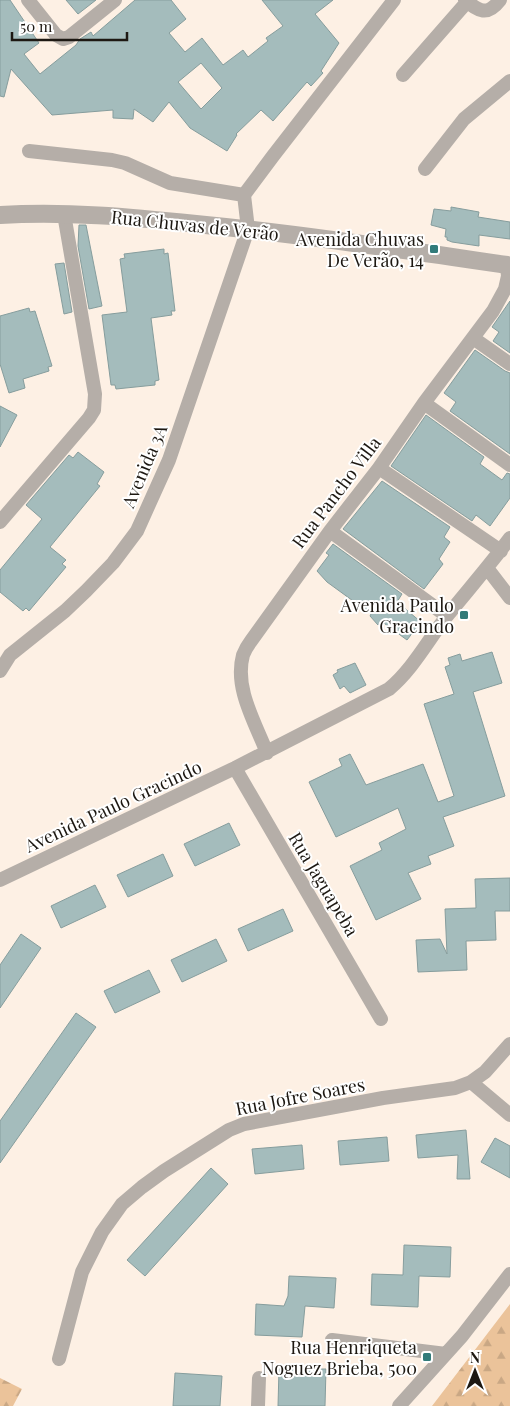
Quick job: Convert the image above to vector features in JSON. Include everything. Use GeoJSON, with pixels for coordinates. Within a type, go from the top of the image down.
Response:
{"type":"FeatureCollection","features":[{"type":"Feature","properties":{"kind":"street"},"geometry":{"type":"LineString","coordinates":[[28,0],[56,35],[63,38],[68,37],[115,0]]}},
{"type":"Feature","properties":{"kind":"street"},"geometry":{"type":"LineString","coordinates":[[248,229],[244,195],[272,156],[394,0]]}},
{"type":"Feature","properties":{"kind":"street"},"geometry":{"type":"LineString","coordinates":[[403,75],[466,1],[479,10],[487,11],[493,9],[500,0]]}},
{"type":"Feature","properties":{"kind":"street"},"geometry":{"type":"LineString","coordinates":[[426,170],[464,119],[510,81]]}},
{"type":"Feature","properties":{"kind":"street"},"geometry":{"type":"LineString","coordinates":[[30,152],[112,160],[125,163],[170,183],[244,195]]}},
{"type":"Feature","properties":{"kind":"street"},"geometry":{"type":"LineString","coordinates":[[0,522],[94,410],[95,394],[64,214]]}},
{"type":"Feature","properties":{"kind":"street","name":"Rua Chuvas de Verão"},"geometry":{"type":"LineString","coordinates":[[0,215],[112,215],[248,229],[509,265]]}},
{"type":"Feature","properties":{"kind":"street","name":"Avenida 3A"},"geometry":{"type":"LineString","coordinates":[[0,671],[5,653],[65,611],[113,563],[137,531],[169,460],[248,229]]}},
{"type":"Feature","properties":{"kind":"street","name":"Rua Pancho Villa"},"geometry":{"type":"LineString","coordinates":[[267,753],[246,701],[242,685],[244,654],[251,641],[330,531],[379,468],[424,403],[474,338],[505,289],[509,265]]}},
{"type":"Feature","properties":{"kind":"street"},"geometry":{"type":"LineString","coordinates":[[474,338],[510,364]]}},
{"type":"Feature","properties":{"kind":"street"},"geometry":{"type":"LineString","coordinates":[[424,403],[510,465]]}},
{"type":"Feature","properties":{"kind":"street"},"geometry":{"type":"LineString","coordinates":[[379,468],[501,551]]}},
{"type":"Feature","properties":{"kind":"street"},"geometry":{"type":"LineString","coordinates":[[330,531],[447,616]]}},
{"type":"Feature","properties":{"kind":"street","name":"Avenida Paulo Gracindo"},"geometry":{"type":"LineString","coordinates":[[0,880],[267,753],[389,689],[402,678],[447,616],[488,568],[510,538]]}},
{"type":"Feature","properties":{"kind":"street"},"geometry":{"type":"LineString","coordinates":[[488,568],[510,598]]}},
{"type":"Feature","properties":{"kind":"street","name":"Rua Jaguapeba"},"geometry":{"type":"LineString","coordinates":[[235,768],[381,1019]]}},
{"type":"Feature","properties":{"kind":"street","name":"Rua Jofre Soares"},"geometry":{"type":"LineString","coordinates":[[59,1359],[82,1272],[102,1232],[122,1204],[164,1171],[229,1130],[244,1124],[383,1098],[455,1088],[471,1082],[485,1072],[510,1044]]}},
{"type":"Feature","properties":{"kind":"street"},"geometry":{"type":"LineString","coordinates":[[471,1082],[510,1115]]}},
{"type":"Feature","properties":{"kind":"street"},"geometry":{"type":"LineString","coordinates":[[399,1406],[446,1354],[510,1274]]}},
{"type":"Feature","properties":{"kind":"street"},"geometry":{"type":"LineString","coordinates":[[332,1340],[446,1354]]}},
{"type":"Feature","properties":{"kind":"street"},"geometry":{"type":"LineString","coordinates":[[258,1406],[259,1378]]}},
{"type":"Feature","properties":{"kind":"green space"},"geometry":{"type":"Polygon","coordinates":[[[510,1304],[510,1406],[432,1406],[510,1304]]]}},
{"type":"Feature","properties":{"kind":"green space"},"geometry":{"type":"Polygon","coordinates":[[[0,1378],[22,1389],[13,1406],[0,1406],[0,1378]]]}},
{"type":"Feature","properties":{"kind":"building"},"geometry":{"type":"Polygon","coordinates":[[[0,0],[10,0],[39,43],[24,54],[40,74],[76,45],[80,39],[91,32],[93,36],[135,0],[171,0],[186,19],[169,33],[185,52],[202,38],[223,65],[243,50],[248,57],[268,41],[266,38],[283,26],[262,0],[333,0],[315,14],[339,43],[321,71],[323,73],[311,86],[307,82],[273,121],[261,110],[236,134],[227,151],[190,128],[169,102],[153,122],[134,109],[133,119],[113,118],[113,110],[52,115],[11,69],[4,97],[0,96],[0,0]],[[201,63],[178,82],[201,109],[222,88],[201,63]]]}},
{"type":"Feature","properties":{"kind":"building"},"geometry":{"type":"Polygon","coordinates":[[[66,0],[96,0],[78,14],[66,0]]]}},
{"type":"Feature","properties":{"kind":"building"},"geometry":{"type":"Polygon","coordinates":[[[451,207],[479,212],[478,217],[510,222],[510,239],[479,235],[479,246],[447,240],[447,237],[445,237],[446,229],[431,225],[434,209],[451,211],[451,207]]]}},
{"type":"Feature","properties":{"kind":"building"},"geometry":{"type":"Polygon","coordinates":[[[79,225],[86,225],[102,306],[89,309],[78,246],[79,225]]]}},
{"type":"Feature","properties":{"kind":"building"},"geometry":{"type":"Polygon","coordinates":[[[164,249],[164,254],[168,253],[175,311],[171,311],[172,315],[151,318],[159,380],[155,381],[155,385],[116,389],[115,385],[111,385],[102,315],[127,312],[120,259],[125,258],[124,254],[164,249]]]}},
{"type":"Feature","properties":{"kind":"building"},"geometry":{"type":"Polygon","coordinates":[[[64,263],[72,312],[64,314],[55,264],[64,263]]]}},
{"type":"Feature","properties":{"kind":"building"},"geometry":{"type":"Polygon","coordinates":[[[510,301],[510,353],[493,341],[499,332],[492,327],[510,301]]]}},
{"type":"Feature","properties":{"kind":"building"},"geometry":{"type":"Polygon","coordinates":[[[29,308],[30,312],[35,311],[52,366],[48,367],[49,371],[23,379],[25,388],[9,393],[0,364],[0,316],[29,308]]]}},
{"type":"Feature","properties":{"kind":"building"},"geometry":{"type":"Polygon","coordinates":[[[475,350],[510,373],[510,454],[450,411],[456,402],[444,393],[475,350]]]}},
{"type":"Feature","properties":{"kind":"building"},"geometry":{"type":"Polygon","coordinates":[[[0,406],[17,415],[0,447],[0,406]]]}},
{"type":"Feature","properties":{"kind":"building"},"geometry":{"type":"Polygon","coordinates":[[[426,415],[484,457],[480,464],[502,480],[507,473],[510,474],[510,498],[490,526],[476,515],[472,521],[391,466],[426,415]]]}},
{"type":"Feature","properties":{"kind":"building"},"geometry":{"type":"Polygon","coordinates":[[[78,452],[104,472],[97,484],[100,486],[50,547],[66,560],[62,564],[66,567],[29,611],[26,608],[23,611],[0,592],[0,570],[42,519],[26,505],[69,455],[73,458],[78,452]]]}},
{"type":"Feature","properties":{"kind":"building"},"geometry":{"type":"Polygon","coordinates":[[[382,481],[450,527],[444,537],[450,542],[439,559],[443,564],[424,589],[343,529],[382,481]]]}},
{"type":"Feature","properties":{"kind":"building"},"geometry":{"type":"Polygon","coordinates":[[[333,544],[402,594],[397,602],[421,622],[407,640],[381,621],[378,625],[370,616],[371,614],[327,582],[317,571],[329,555],[326,553],[333,544]]]}},
{"type":"Feature","properties":{"kind":"building"},"geometry":{"type":"Polygon","coordinates":[[[492,652],[502,683],[473,692],[505,796],[443,817],[454,846],[428,856],[431,864],[408,873],[421,899],[376,920],[350,866],[382,850],[379,843],[406,829],[398,808],[336,837],[309,782],[342,766],[339,759],[350,754],[366,785],[423,764],[438,802],[454,796],[424,704],[454,694],[445,667],[450,665],[448,658],[460,654],[462,661],[492,652]]]}},
{"type":"Feature","properties":{"kind":"building"},"geometry":{"type":"Polygon","coordinates":[[[355,663],[366,685],[350,693],[344,686],[340,689],[333,675],[338,672],[337,670],[355,663]]]}},
{"type":"Feature","properties":{"kind":"building"},"geometry":{"type":"Polygon","coordinates":[[[229,823],[240,845],[195,866],[184,844],[229,823]]]}},
{"type":"Feature","properties":{"kind":"building"},"geometry":{"type":"Polygon","coordinates":[[[163,854],[173,876],[128,897],[117,875],[163,854]]]}},
{"type":"Feature","properties":{"kind":"building"},"geometry":{"type":"Polygon","coordinates":[[[510,878],[510,911],[495,911],[496,940],[466,941],[467,970],[418,972],[416,940],[440,939],[447,954],[445,909],[476,908],[475,879],[510,878]]]}},
{"type":"Feature","properties":{"kind":"building"},"geometry":{"type":"Polygon","coordinates":[[[95,885],[106,907],[61,928],[51,906],[95,885]]]}},
{"type":"Feature","properties":{"kind":"building"},"geometry":{"type":"Polygon","coordinates":[[[283,909],[293,931],[248,951],[238,929],[283,909]]]}},
{"type":"Feature","properties":{"kind":"building"},"geometry":{"type":"Polygon","coordinates":[[[21,934],[41,948],[0,1008],[0,965],[21,934]]]}},
{"type":"Feature","properties":{"kind":"building"},"geometry":{"type":"Polygon","coordinates":[[[216,939],[227,961],[182,982],[171,960],[216,939]]]}},
{"type":"Feature","properties":{"kind":"building"},"geometry":{"type":"Polygon","coordinates":[[[149,970],[160,992],[115,1013],[104,991],[149,970]]]}},
{"type":"Feature","properties":{"kind":"building"},"geometry":{"type":"Polygon","coordinates":[[[76,1013],[96,1027],[0,1163],[0,1121],[76,1013]]]}},
{"type":"Feature","properties":{"kind":"building"},"geometry":{"type":"Polygon","coordinates":[[[466,1130],[470,1179],[457,1179],[458,1155],[418,1158],[416,1135],[466,1130]]]}},
{"type":"Feature","properties":{"kind":"building"},"geometry":{"type":"Polygon","coordinates":[[[387,1137],[389,1161],[340,1165],[338,1141],[387,1137]]]}},
{"type":"Feature","properties":{"kind":"building"},"geometry":{"type":"Polygon","coordinates":[[[495,1138],[510,1146],[510,1178],[481,1162],[495,1138]]]}},
{"type":"Feature","properties":{"kind":"building"},"geometry":{"type":"Polygon","coordinates":[[[302,1145],[304,1169],[255,1174],[252,1149],[302,1145]]]}},
{"type":"Feature","properties":{"kind":"building"},"geometry":{"type":"Polygon","coordinates":[[[211,1168],[228,1184],[145,1276],[127,1260],[211,1168]]]}},
{"type":"Feature","properties":{"kind":"building"},"geometry":{"type":"Polygon","coordinates":[[[404,1245],[451,1247],[450,1277],[419,1276],[418,1307],[371,1305],[372,1274],[403,1275],[404,1245]]]}},
{"type":"Feature","properties":{"kind":"building"},"geometry":{"type":"Polygon","coordinates":[[[289,1276],[336,1278],[334,1308],[305,1306],[302,1337],[255,1335],[256,1304],[284,1306],[288,1296],[289,1276]]]}},
{"type":"Feature","properties":{"kind":"building"},"geometry":{"type":"Polygon","coordinates":[[[279,1369],[326,1369],[325,1406],[278,1406],[279,1369]]]}},
{"type":"Feature","properties":{"kind":"building"},"geometry":{"type":"Polygon","coordinates":[[[175,1373],[222,1376],[220,1406],[173,1406],[175,1373]]]}},
{"type":"Feature","properties":{"kind":"place","name":"Avenida Chuvas De Verão, 14"},"geometry":{"type":"Point","coordinates":[434,249]}},
{"type":"Feature","properties":{"kind":"place","name":"Avenida Paulo Gracindo"},"geometry":{"type":"Point","coordinates":[464,615]}},
{"type":"Feature","properties":{"kind":"place","name":"Rua Henriqueta Noguez Brieba, 500"},"geometry":{"type":"Point","coordinates":[427,1357]}}]}
